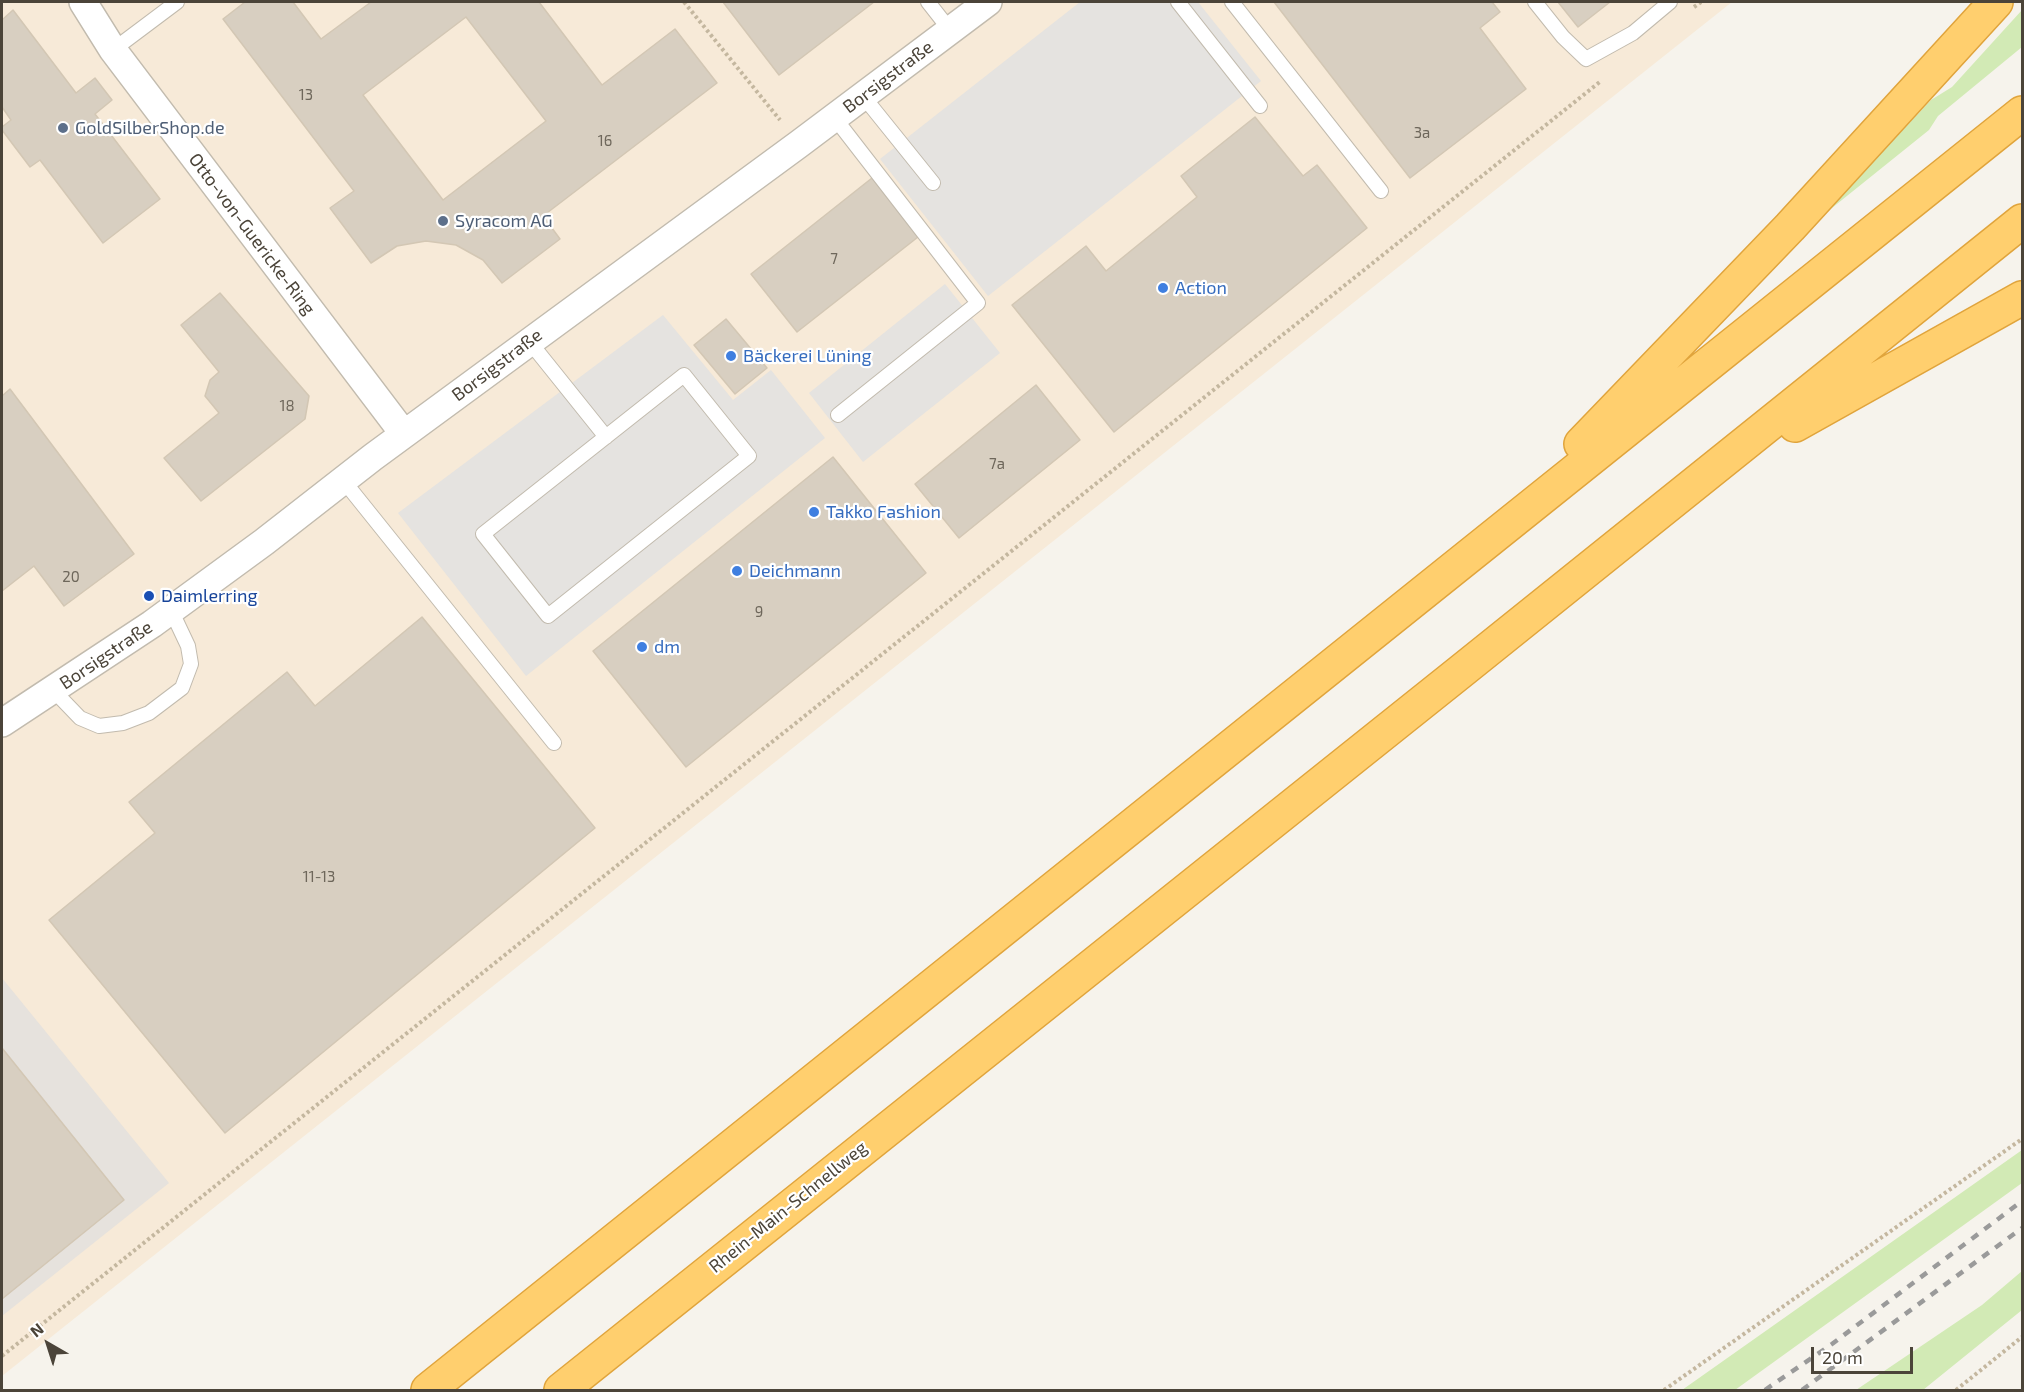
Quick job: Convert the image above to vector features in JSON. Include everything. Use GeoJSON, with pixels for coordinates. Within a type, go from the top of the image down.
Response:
{"type":"FeatureCollection","features":[{"type":"Feature","properties":{"kind":"highway"},"geometry":{"type":"LineString","coordinates":[[1486,542],[1790,227],[1996,2]]}},
{"type":"Feature","properties":{"kind":"highway"},"geometry":{"type":"LineString","coordinates":[[428,1390],[2022,112]]}},
{"type":"Feature","properties":{"kind":"highway"},"geometry":{"type":"LineString","coordinates":[[1714,470],[2022,221]]}},
{"type":"Feature","properties":{"kind":"highway"},"geometry":{"type":"LineString","coordinates":[[1714,470],[2022,298]]}},
{"type":"Feature","properties":{"kind":"highway","name":"Rhein-Main-Schnellweg"},"geometry":{"type":"LineString","coordinates":[[561,1390],[1016,1024],[1714,470]]}},
{"type":"Feature","properties":{"kind":"street","name":"Otto-von-Guericke-Ring"},"geometry":{"type":"LineString","coordinates":[[83,2],[113,50],[404,434]]}},
{"type":"Feature","properties":{"kind":"street","name":"Borsigstraße"},"geometry":{"type":"LineString","coordinates":[[2,723],[54,691],[264,542],[404,434],[988,2]]}},
{"type":"Feature","properties":{"kind":"lane"},"geometry":{"type":"LineString","coordinates":[[113,50],[177,2]]}},
{"type":"Feature","properties":{"kind":"lane"},"geometry":{"type":"LineString","coordinates":[[928,2],[950,30]]}},
{"type":"Feature","properties":{"kind":"lane"},"geometry":{"type":"LineString","coordinates":[[1178,2],[1260,106]]}},
{"type":"Feature","properties":{"kind":"lane"},"geometry":{"type":"LineString","coordinates":[[1232,2],[1381,191]]}},
{"type":"Feature","properties":{"kind":"lane"},"geometry":{"type":"LineString","coordinates":[[1535,2],[1563,37],[1586,59],[1633,33],[1670,2]]}},
{"type":"Feature","properties":{"kind":"lane"},"geometry":{"type":"LineString","coordinates":[[863,96],[933,183]]}},
{"type":"Feature","properties":{"kind":"lane"},"geometry":{"type":"LineString","coordinates":[[834,117],[978,303],[838,415]]}},
{"type":"Feature","properties":{"kind":"lane"},"geometry":{"type":"LineString","coordinates":[[529,341],[606,437]]}},
{"type":"Feature","properties":{"kind":"lane"},"geometry":{"type":"LineString","coordinates":[[684,375],[749,456],[548,616],[483,534],[606,437],[684,375]]}},
{"type":"Feature","properties":{"kind":"lane"},"geometry":{"type":"LineString","coordinates":[[343,480],[554,743]]}},
{"type":"Feature","properties":{"kind":"lane"},"geometry":{"type":"LineString","coordinates":[[54,691],[80,718],[99,726],[123,723],[149,713],[182,688],[191,664],[189,646],[171,610]]}},
{"type":"Feature","properties":{"kind":"path"},"geometry":{"type":"LineString","coordinates":[[684,2],[799,144]]}},
{"type":"Feature","properties":{"kind":"path"},"geometry":{"type":"LineString","coordinates":[[1691,9],[1701,2]]}},
{"type":"Feature","properties":{"kind":"path"},"geometry":{"type":"LineString","coordinates":[[2,1356],[1607,76]]}},
{"type":"Feature","properties":{"kind":"path"},"geometry":{"type":"LineString","coordinates":[[1664,1390],[2022,1139]]}},
{"type":"Feature","properties":{"kind":"path"},"geometry":{"type":"LineString","coordinates":[[1956,1390],[2022,1337]]}},
{"type":"Feature","properties":{"kind":"shaded area"},"geometry":{"type":"Polygon","coordinates":[[[2,2],[1732,2],[2,1376],[2,2]]]}},
{"type":"Feature","properties":{"kind":"shaded area"},"geometry":{"type":"Polygon","coordinates":[[[1080,2],[1198,2],[1261,81],[988,296],[880,159],[1080,2]]]}},
{"type":"Feature","properties":{"kind":"shaded area"},"geometry":{"type":"Polygon","coordinates":[[[945,284],[1000,353],[863,462],[809,393],[945,284]]]}},
{"type":"Feature","properties":{"kind":"shaded area"},"geometry":{"type":"Polygon","coordinates":[[[663,315],[733,400],[771,370],[825,438],[526,676],[398,513],[663,315]]]}},
{"type":"Feature","properties":{"kind":"shaded area"},"geometry":{"type":"Polygon","coordinates":[[[2,978],[169,1183],[2,1316],[2,978]]]}},
{"type":"Feature","properties":{"kind":"green space"},"geometry":{"type":"Polygon","coordinates":[[[2022,10],[2022,47],[1938,116],[1929,130],[1822,216],[1931,100],[1952,87],[2022,10]]]}},
{"type":"Feature","properties":{"kind":"green space"},"geometry":{"type":"Polygon","coordinates":[[[2022,1150],[2022,1183],[1735,1390],[1682,1390],[2022,1150]]]}},
{"type":"Feature","properties":{"kind":"green space"},"geometry":{"type":"Polygon","coordinates":[[[2022,1271],[2022,1310],[1923,1390],[1856,1390],[1982,1305],[2022,1271]]]}},
{"type":"Feature","properties":{"kind":"building"},"geometry":{"type":"Polygon","coordinates":[[[245,2],[293,2],[321,39],[371,2],[539,2],[602,85],[675,29],[717,83],[543,216],[560,239],[502,283],[483,260],[456,245],[426,241],[397,246],[371,263],[330,208],[354,191],[223,19],[245,2]],[[466,17],[363,95],[443,200],[546,121],[466,17]]]}},
{"type":"Feature","properties":{"kind":"building"},"geometry":{"type":"Polygon","coordinates":[[[723,2],[874,2],[779,75],[723,2]]]}},
{"type":"Feature","properties":{"kind":"building"},"geometry":{"type":"Polygon","coordinates":[[[1274,2],[1492,2],[1500,12],[1480,28],[1526,89],[1410,178],[1274,2]]]}},
{"type":"Feature","properties":{"kind":"building"},"geometry":{"type":"Polygon","coordinates":[[[1558,2],[1610,2],[1578,27],[1558,2]]]}},
{"type":"Feature","properties":{"kind":"building"},"geometry":{"type":"Polygon","coordinates":[[[13,10],[76,93],[95,78],[112,100],[95,114],[160,199],[103,243],[40,160],[30,167],[2,130],[2,127],[11,120],[2,107],[2,20],[13,10]]]}},
{"type":"Feature","properties":{"kind":"building","name":"Action"},"geometry":{"type":"Polygon","coordinates":[[[1255,117],[1303,176],[1317,165],[1367,228],[1114,432],[1012,305],[1086,246],[1106,271],[1197,197],[1181,176],[1255,117]]]}},
{"type":"Feature","properties":{"kind":"building"},"geometry":{"type":"Polygon","coordinates":[[[872,178],[918,237],[797,332],[751,274],[872,178]]]}},
{"type":"Feature","properties":{"kind":"building"},"geometry":{"type":"Polygon","coordinates":[[[220,293],[309,396],[305,419],[201,501],[164,458],[219,413],[205,396],[210,380],[219,372],[181,325],[220,293]]]}},
{"type":"Feature","properties":{"kind":"building","name":"Bäckerei Lüning"},"geometry":{"type":"Polygon","coordinates":[[[726,319],[767,368],[735,394],[694,345],[726,319]]]}},
{"type":"Feature","properties":{"kind":"building"},"geometry":{"type":"Polygon","coordinates":[[[1036,385],[1080,440],[959,538],[915,484],[1036,385]]]}},
{"type":"Feature","properties":{"kind":"building"},"geometry":{"type":"Polygon","coordinates":[[[10,389],[134,554],[64,606],[34,566],[2,591],[2,396],[10,389]]]}},
{"type":"Feature","properties":{"kind":"building"},"geometry":{"type":"Polygon","coordinates":[[[833,457],[926,573],[686,767],[593,651],[833,457]]]}},
{"type":"Feature","properties":{"kind":"building"},"geometry":{"type":"Polygon","coordinates":[[[422,617],[595,828],[225,1133],[49,920],[155,833],[129,802],[287,672],[315,706],[422,617]]]}},
{"type":"Feature","properties":{"kind":"building"},"geometry":{"type":"Polygon","coordinates":[[[2,1048],[124,1200],[2,1299],[2,1048]]]}},
{"type":"Feature","properties":{"kind":"railway"},"geometry":{"type":"LineString","coordinates":[[1765,1390],[1832,1344],[2022,1201]]}},
{"type":"Feature","properties":{"kind":"railway"},"geometry":{"type":"LineString","coordinates":[[1802,1390],[2022,1228]]}},
{"type":"Feature","properties":{"kind":"place","name":"GoldSilberShop.de"},"geometry":{"type":"Point","coordinates":[63,128]}},
{"type":"Feature","properties":{"kind":"place","name":"Syracom AG"},"geometry":{"type":"Point","coordinates":[443,221]}},
{"type":"Feature","properties":{"kind":"place","name":"Action"},"geometry":{"type":"Point","coordinates":[1163,288]}},
{"type":"Feature","properties":{"kind":"place","name":"Bäckerei Lüning"},"geometry":{"type":"Point","coordinates":[731,356]}},
{"type":"Feature","properties":{"kind":"place","name":"Takko Fashion"},"geometry":{"type":"Point","coordinates":[814,512]}},
{"type":"Feature","properties":{"kind":"place","name":"Deichmann"},"geometry":{"type":"Point","coordinates":[737,571]}},
{"type":"Feature","properties":{"kind":"place","name":"Daimlerring"},"geometry":{"type":"Point","coordinates":[149,596]}},
{"type":"Feature","properties":{"kind":"place","name":"dm"},"geometry":{"type":"Point","coordinates":[642,647]}}]}
